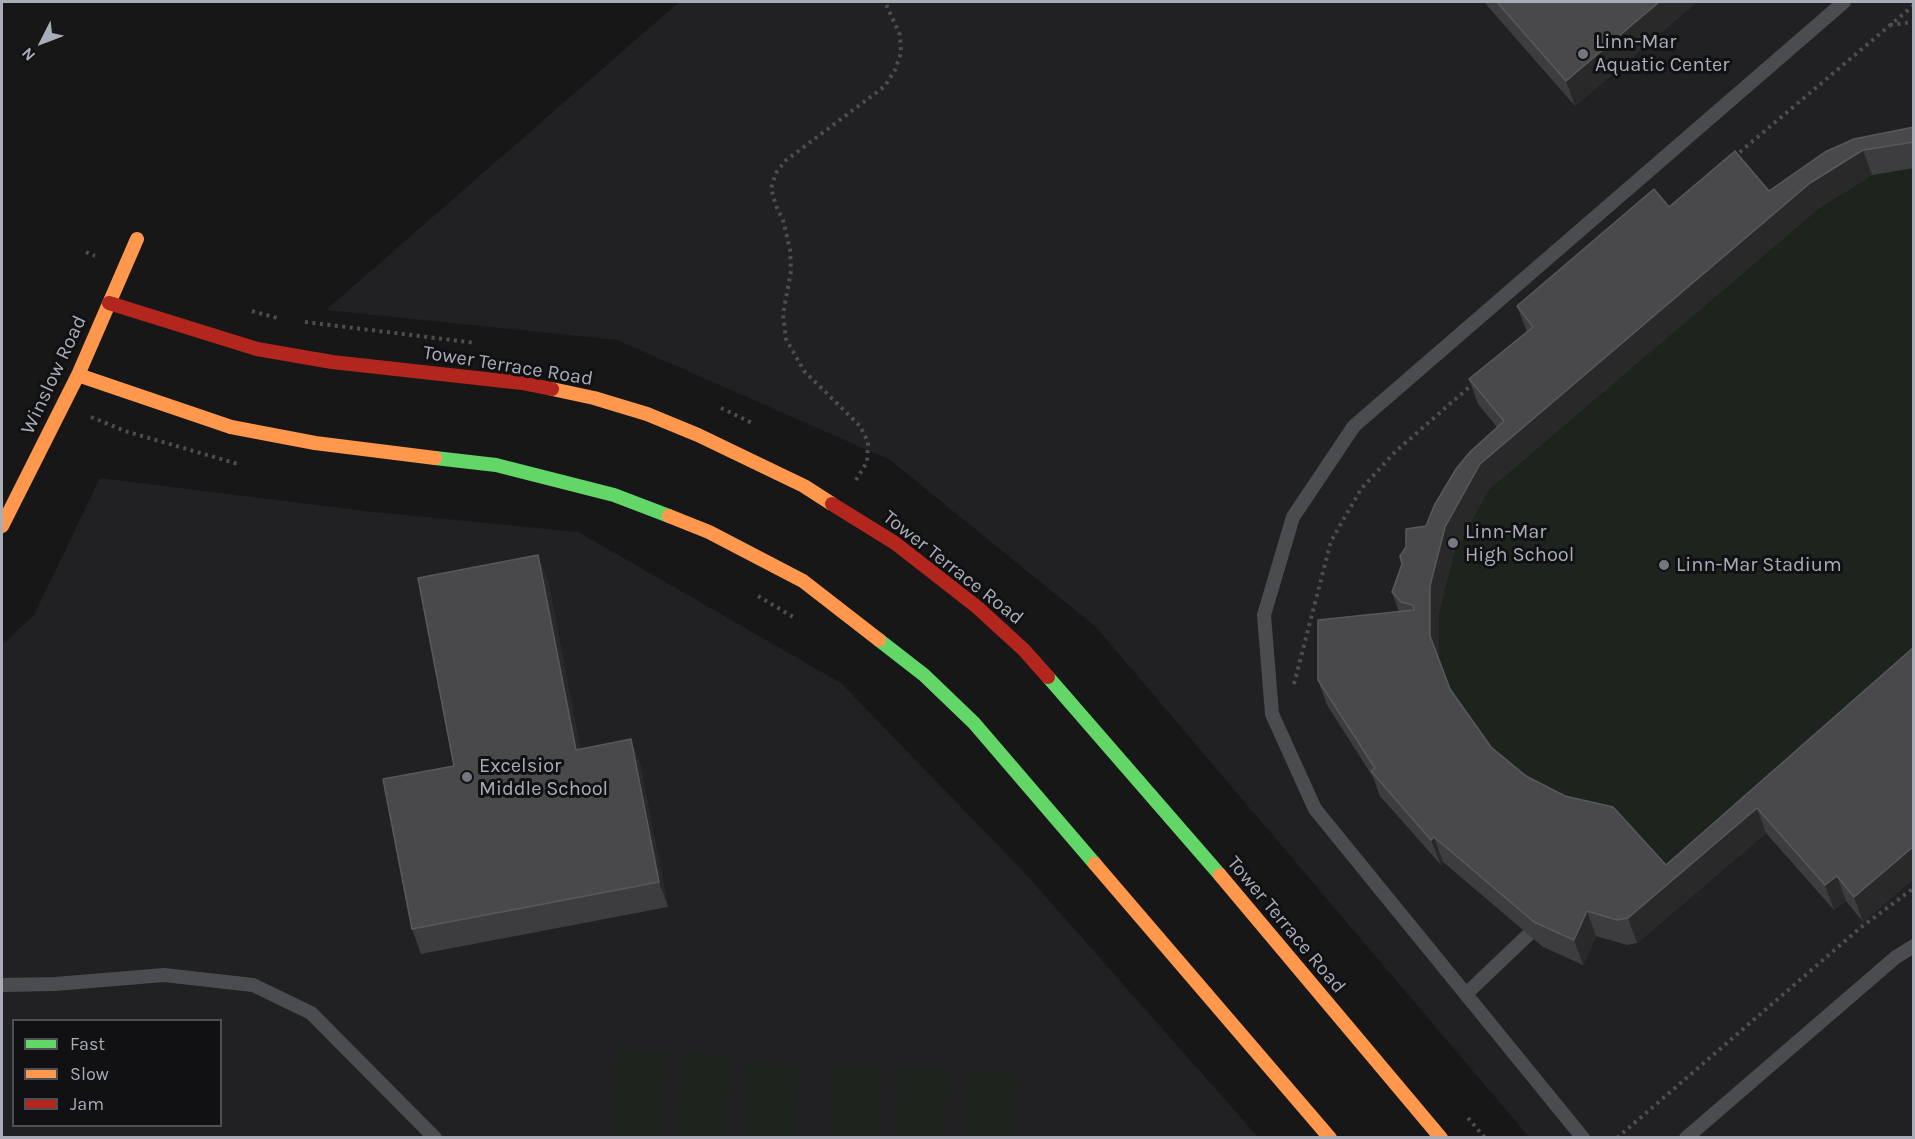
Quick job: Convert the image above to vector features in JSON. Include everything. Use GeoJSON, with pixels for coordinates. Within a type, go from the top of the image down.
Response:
{"type":"FeatureCollection","features":[{"type":"Feature","properties":{"kind":"street","name":"Winslow Road"},"geometry":{"type":"LineString","coordinates":[[2,526],[78,375],[137,239]]}},
{"type":"Feature","properties":{"kind":"street","name":"Tower Terrace Road"},"geometry":{"type":"LineString","coordinates":[[109,303],[257,349],[332,362],[522,383],[594,398],[647,414],[698,435],[814,492],[895,543],[977,607],[1024,650],[1138,778],[1441,1137]]}},
{"type":"Feature","properties":{"kind":"street"},"geometry":{"type":"LineString","coordinates":[[78,375],[231,427],[315,443],[496,465],[614,495],[709,532],[803,581],[924,675],[974,723],[1330,1137]]}},
{"type":"Feature","properties":{"kind":"lane"},"geometry":{"type":"LineString","coordinates":[[1583,1137],[1315,809],[1272,714],[1264,615],[1293,517],[1354,426],[1844,2]]}},
{"type":"Feature","properties":{"kind":"lane"},"geometry":{"type":"LineString","coordinates":[[1466,994],[1528,935]]}},
{"type":"Feature","properties":{"kind":"lane"},"geometry":{"type":"LineString","coordinates":[[1686,1137],[1896,957],[1914,946]]}},
{"type":"Feature","properties":{"kind":"lane"},"geometry":{"type":"LineString","coordinates":[[2,985],[55,984],[164,975],[252,985],[311,1013],[435,1137]]}},
{"type":"Feature","properties":{"kind":"path"},"geometry":{"type":"LineString","coordinates":[[856,480],[867,462],[867,442],[860,426],[804,371],[786,339],[783,314],[791,271],[790,249],[783,220],[771,188],[776,173],[785,161],[885,86],[895,70],[901,52],[900,35],[885,2]]}},
{"type":"Feature","properties":{"kind":"path"},"geometry":{"type":"LineString","coordinates":[[1730,161],[1914,5]]}},
{"type":"Feature","properties":{"kind":"path"},"geometry":{"type":"LineString","coordinates":[[1889,25],[1914,22]]}},
{"type":"Feature","properties":{"kind":"path"},"geometry":{"type":"LineString","coordinates":[[1294,691],[1294,681],[1331,541],[1360,489],[1395,452],[1484,374]]}},
{"type":"Feature","properties":{"kind":"path"},"geometry":{"type":"LineString","coordinates":[[63,405],[125,431],[226,462],[248,465]]}},
{"type":"Feature","properties":{"kind":"path"},"geometry":{"type":"LineString","coordinates":[[756,596],[795,618]]}},
{"type":"Feature","properties":{"kind":"path"},"geometry":{"type":"LineString","coordinates":[[1617,1137],[1860,928],[1914,888]]}},
{"type":"Feature","properties":{"kind":"shaded area","name":"Linn-Mar High School"},"geometry":{"type":"Polygon","coordinates":[[[679,2],[1913,2],[1913,1137],[1529,1137],[1096,627],[890,460],[617,340],[326,310],[679,2]]]}},
{"type":"Feature","properties":{"kind":"shaded area","name":"Linn-Mar Stadium"},"geometry":{"type":"Polygon","coordinates":[[[1913,153],[1913,878],[1863,922],[1846,901],[1834,910],[1766,833],[1637,943],[1596,937],[1583,965],[1562,957],[1543,947],[1443,862],[1441,865],[1380,796],[1384,793],[1327,705],[1411,627],[1502,435],[1478,404],[1542,352],[1778,216],[1913,153]]]}},
{"type":"Feature","properties":{"kind":"shaded area","name":"Excelsior Middle School"},"geometry":{"type":"Polygon","coordinates":[[[100,478],[365,511],[578,532],[841,683],[1023,871],[1258,1137],[2,1137],[2,645],[34,615],[100,478]]]}},
{"type":"Feature","properties":{"kind":"shaded area"},"geometry":{"type":"Polygon","coordinates":[[[616,1051],[666,1053],[661,1137],[612,1137],[616,1051]]]}},
{"type":"Feature","properties":{"kind":"shaded area"},"geometry":{"type":"Polygon","coordinates":[[[681,1053],[731,1056],[726,1137],[677,1137],[681,1053]]]}},
{"type":"Feature","properties":{"kind":"shaded area"},"geometry":{"type":"Polygon","coordinates":[[[749,1061],[799,1064],[795,1137],[745,1137],[749,1061]]]}},
{"type":"Feature","properties":{"kind":"shaded area"},"geometry":{"type":"Polygon","coordinates":[[[833,1065],[883,1067],[880,1137],[830,1137],[833,1065]]]}},
{"type":"Feature","properties":{"kind":"shaded area"},"geometry":{"type":"Polygon","coordinates":[[[899,1067],[949,1069],[945,1137],[896,1137],[899,1067]]]}},
{"type":"Feature","properties":{"kind":"shaded area"},"geometry":{"type":"Polygon","coordinates":[[[967,1071],[1017,1074],[1014,1137],[964,1137],[967,1071]]]}},
{"type":"Feature","properties":{"kind":"building"},"geometry":{"type":"Polygon","coordinates":[[[1497,2],[1659,2],[1566,81],[1497,2]]]}},
{"type":"Feature","properties":{"kind":"building"},"geometry":{"type":"Polygon","coordinates":[[[1914,127],[1914,142],[1863,150],[1810,183],[1480,464],[1445,527],[1430,586],[1430,636],[1450,689],[1491,747],[1526,776],[1565,796],[1613,807],[1666,865],[1914,647],[1914,846],[1854,897],[1837,876],[1825,885],[1757,808],[1628,918],[1617,920],[1587,911],[1574,940],[1534,922],[1434,837],[1431,840],[1371,771],[1375,768],[1318,680],[1318,620],[1414,610],[1413,605],[1401,602],[1392,592],[1402,564],[1400,556],[1406,547],[1406,529],[1426,526],[1434,506],[1456,469],[1470,452],[1504,421],[1469,379],[1533,327],[1517,306],[1654,189],[1669,207],[1735,151],[1769,191],[1825,152],[1854,139],[1914,127]]]}},
{"type":"Feature","properties":{"kind":"building"},"geometry":{"type":"Polygon","coordinates":[[[538,555],[576,750],[631,739],[659,882],[412,929],[383,779],[454,766],[418,578],[538,555]]]}},
{"type":"Feature","properties":{"kind":"traffic: fast"},"geometry":{"type":"LineString","coordinates":[[435,458],[496,465],[614,495],[669,516]]}},
{"type":"Feature","properties":{"kind":"traffic: fast"},"geometry":{"type":"LineString","coordinates":[[879,640],[924,675],[974,723],[1095,864]]}},
{"type":"Feature","properties":{"kind":"traffic: fast"},"geometry":{"type":"LineString","coordinates":[[1048,677],[1220,875]]}},
{"type":"Feature","properties":{"kind":"traffic: slow"},"geometry":{"type":"LineString","coordinates":[[2,526],[78,375],[137,239]]}},
{"type":"Feature","properties":{"kind":"traffic: slow"},"geometry":{"type":"LineString","coordinates":[[78,375],[231,427],[315,443],[435,458]]}},
{"type":"Feature","properties":{"kind":"traffic: slow"},"geometry":{"type":"LineString","coordinates":[[552,389],[594,398],[647,414],[698,435],[804,486],[832,504]]}},
{"type":"Feature","properties":{"kind":"traffic: slow"},"geometry":{"type":"LineString","coordinates":[[669,516],[709,532],[803,581],[879,640]]}},
{"type":"Feature","properties":{"kind":"traffic: slow"},"geometry":{"type":"LineString","coordinates":[[1095,864],[1330,1138]]}},
{"type":"Feature","properties":{"kind":"traffic: slow"},"geometry":{"type":"LineString","coordinates":[[1220,875],[1441,1138]]}},
{"type":"Feature","properties":{"kind":"traffic: jam"},"geometry":{"type":"LineString","coordinates":[[109,303],[257,349],[332,362],[522,383],[552,389]]}},
{"type":"Feature","properties":{"kind":"traffic: jam"},"geometry":{"type":"LineString","coordinates":[[832,504],[895,543],[977,607],[1024,650],[1048,677]]}},
{"type":"Feature","properties":{"kind":"place","name":"Linn-Mar Aquatic Center"},"geometry":{"type":"Point","coordinates":[1583,54]}},
{"type":"Feature","properties":{"kind":"place","name":"Linn-Mar High School"},"geometry":{"type":"Point","coordinates":[1453,543]}},
{"type":"Feature","properties":{"kind":"place","name":"Linn-Mar Stadium"},"geometry":{"type":"Point","coordinates":[1664,565]}},
{"type":"Feature","properties":{"kind":"place","name":"Excelsior Middle School"},"geometry":{"type":"Point","coordinates":[467,777]}}]}
